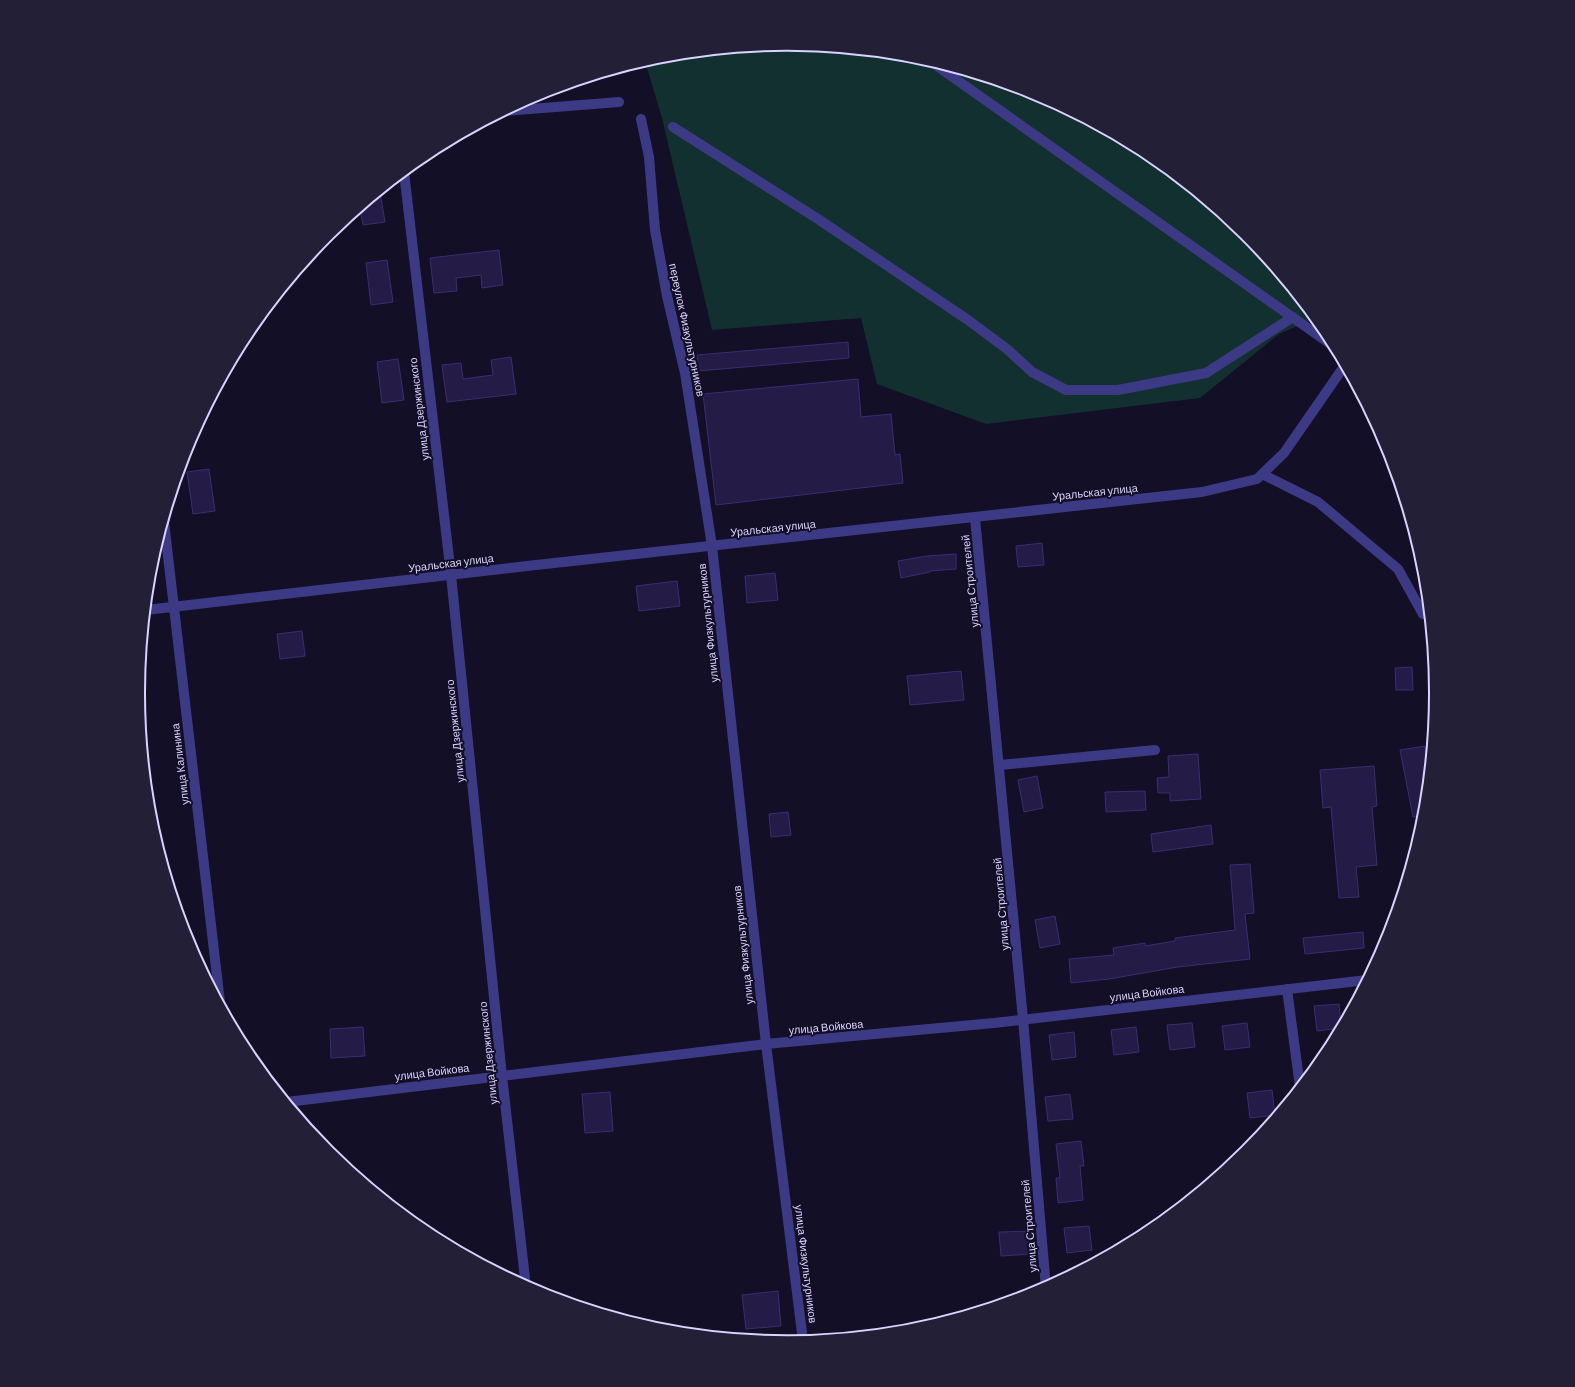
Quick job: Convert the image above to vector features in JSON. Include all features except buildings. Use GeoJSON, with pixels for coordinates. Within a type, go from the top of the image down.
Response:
{"type":"FeatureCollection","features":[{"type":"Feature","properties":{"kind":"street"},"geometry":{"type":"LineString","coordinates":[[943,70],[1323,339]]}},
{"type":"Feature","properties":{"kind":"street"},"geometry":{"type":"LineString","coordinates":[[517,111],[619,102]]}},
{"type":"Feature","properties":{"kind":"street","name":"переулок Физкультурников"},"geometry":{"type":"LineString","coordinates":[[641,119],[649,157],[655,230],[667,296],[685,373],[712,546]]}},
{"type":"Feature","properties":{"kind":"street"},"geometry":{"type":"LineString","coordinates":[[673,127],[818,219],[968,320],[1007,349],[1032,372],[1066,390],[1118,390],[1206,373],[1293,317]]}},
{"type":"Feature","properties":{"kind":"street","name":"улица Дзержинского"},"geometry":{"type":"LineString","coordinates":[[405,178],[451,575],[502,1076],[525,1280]]}},
{"type":"Feature","properties":{"kind":"street","name":"Уральская улица"},"geometry":{"type":"LineString","coordinates":[[150,610],[1202,492],[1257,479],[1284,453],[1342,369]]}},
{"type":"Feature","properties":{"kind":"street"},"geometry":{"type":"LineString","coordinates":[[1262,474],[1318,502],[1398,570],[1423,614]]}},
{"type":"Feature","properties":{"kind":"street","name":"улица Строителей"},"geometry":{"type":"LineString","coordinates":[[975,518],[1000,765],[1045,1282]]}},
{"type":"Feature","properties":{"kind":"street","name":"улица Калинина"},"geometry":{"type":"LineString","coordinates":[[165,533],[219,993]]}},
{"type":"Feature","properties":{"kind":"street","name":"улица Физкультурников"},"geometry":{"type":"LineString","coordinates":[[712,546],[766,1044],[802,1336]]}},
{"type":"Feature","properties":{"kind":"street"},"geometry":{"type":"LineString","coordinates":[[1000,765],[1154,750]]}},
{"type":"Feature","properties":{"kind":"street","name":"улица Войкова"},"geometry":{"type":"LineString","coordinates":[[291,1101],[766,1044],[1023,1019],[1363,980]]}},
{"type":"Feature","properties":{"kind":"street"},"geometry":{"type":"LineString","coordinates":[[1287,989],[1299,1082]]}},
{"type":"Feature","properties":{"kind":"green space"},"geometry":{"type":"Polygon","coordinates":[[[788,51],[830,52],[871,56],[913,63],[994,85],[1072,117],[1109,137],[1144,159],[1179,184],[1211,210],[1242,239],[1271,270],[1310,321],[1279,334],[1200,398],[986,424],[877,384],[861,318],[712,330],[662,118],[647,67],[704,56],[745,52],[788,51]]]}}]}
